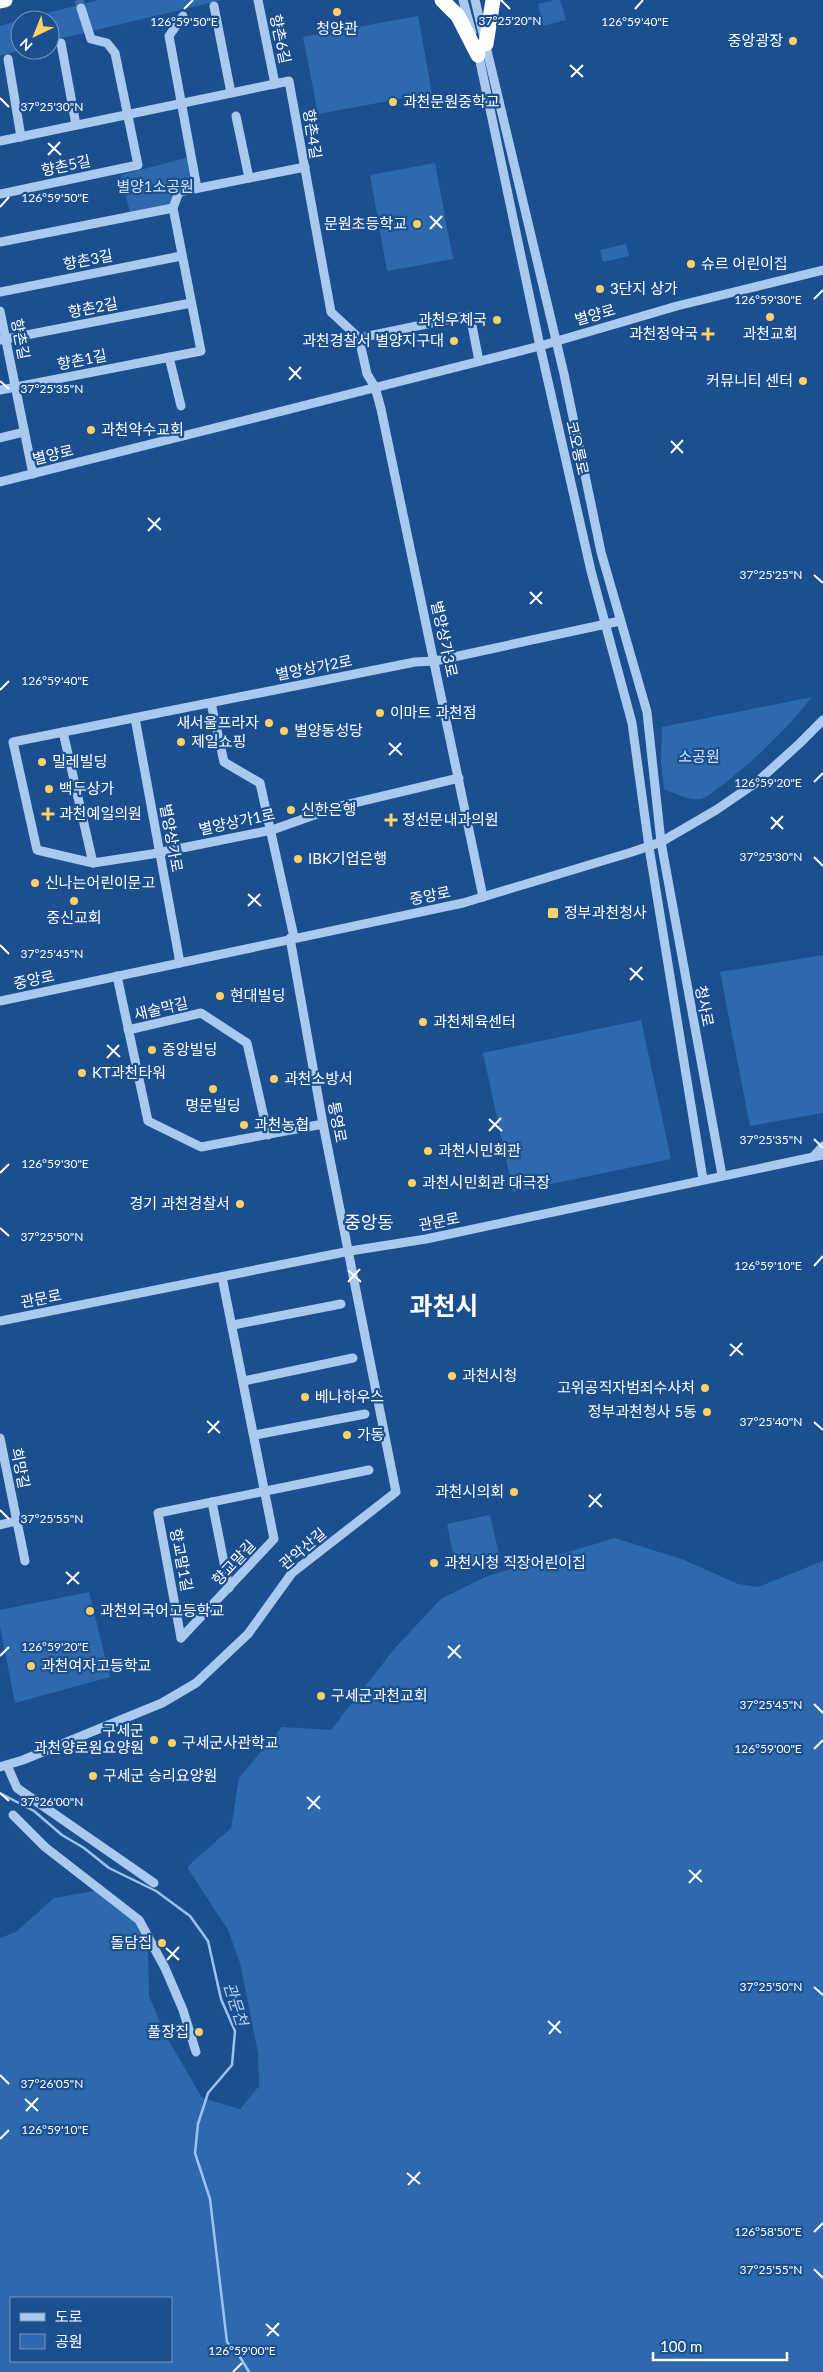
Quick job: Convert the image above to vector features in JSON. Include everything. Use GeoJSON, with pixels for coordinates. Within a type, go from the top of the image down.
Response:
{"type":"FeatureCollection","features":[{"type":"Feature","properties":{"kind":"highway"},"geometry":{"type":"LineString","coordinates":[[0,1],[5,0]]}},
{"type":"Feature","properties":{"kind":"highway"},"geometry":{"type":"LineString","coordinates":[[442,0],[458,16],[482,49]]}},
{"type":"Feature","properties":{"kind":"highway"},"geometry":{"type":"LineString","coordinates":[[482,49],[490,6],[493,0]]}},
{"type":"Feature","properties":{"kind":"street","name":"향촌6길"},"geometry":{"type":"LineString","coordinates":[[258,0],[275,84]]}},
{"type":"Feature","properties":{"kind":"street"},"geometry":{"type":"LineString","coordinates":[[463,0],[482,49]]}},
{"type":"Feature","properties":{"kind":"street"},"geometry":{"type":"LineString","coordinates":[[475,0],[482,49]]}},
{"type":"Feature","properties":{"kind":"street"},"geometry":{"type":"LineString","coordinates":[[214,6],[231,93]]}},
{"type":"Feature","properties":{"kind":"street"},"geometry":{"type":"LineString","coordinates":[[81,8],[91,39],[107,44],[115,53],[127,115]]}},
{"type":"Feature","properties":{"kind":"street"},"geometry":{"type":"LineString","coordinates":[[183,16],[170,36],[197,188]]}},
{"type":"Feature","properties":{"kind":"street"},"geometry":{"type":"LineString","coordinates":[[60,43],[76,126]]}},
{"type":"Feature","properties":{"kind":"street","name":"청사로"},"geometry":{"type":"LineString","coordinates":[[482,49],[556,341],[601,552],[647,712],[661,842],[722,1175]]}},
{"type":"Feature","properties":{"kind":"street","name":"코오롱로"},"geometry":{"type":"LineString","coordinates":[[482,49],[540,346],[604,625],[632,723],[649,846]]}},
{"type":"Feature","properties":{"kind":"street"},"geometry":{"type":"LineString","coordinates":[[8,59],[21,137]]}},
{"type":"Feature","properties":{"kind":"street","name":"향촌6길"},"geometry":{"type":"LineString","coordinates":[[0,141],[289,81]]}},
{"type":"Feature","properties":{"kind":"street","name":"향촌4길"},"geometry":{"type":"LineString","coordinates":[[173,208],[179,192],[305,167],[289,81]]}},
{"type":"Feature","properties":{"kind":"street","name":"향촌5길"},"geometry":{"type":"LineString","coordinates":[[0,194],[138,165],[127,115]]}},
{"type":"Feature","properties":{"kind":"street"},"geometry":{"type":"LineString","coordinates":[[236,116],[249,178]]}},
{"type":"Feature","properties":{"kind":"street"},"geometry":{"type":"LineString","coordinates":[[305,167],[331,312],[358,338],[367,374],[375,387]]}},
{"type":"Feature","properties":{"kind":"street"},"geometry":{"type":"LineString","coordinates":[[0,242],[173,208],[191,302]]}},
{"type":"Feature","properties":{"kind":"street","name":"향촌3길"},"geometry":{"type":"LineString","coordinates":[[0,292],[181,256]]}},
{"type":"Feature","properties":{"kind":"street","name":"별양로"},"geometry":{"type":"LineString","coordinates":[[0,482],[540,346],[677,306],[823,270]]}},
{"type":"Feature","properties":{"kind":"street","name":"향촌2길"},"geometry":{"type":"LineString","coordinates":[[3,340],[191,302]]}},
{"type":"Feature","properties":{"kind":"street","name":"향촌1길"},"geometry":{"type":"LineString","coordinates":[[0,390],[201,351],[191,302]]}},
{"type":"Feature","properties":{"kind":"street","name":"향촌길"},"geometry":{"type":"LineString","coordinates":[[0,311],[3,340],[33,474]]}},
{"type":"Feature","properties":{"kind":"street"},"geometry":{"type":"LineString","coordinates":[[358,338],[470,315],[479,361]]}},
{"type":"Feature","properties":{"kind":"street"},"geometry":{"type":"LineString","coordinates":[[169,357],[181,406]]}},
{"type":"Feature","properties":{"kind":"street","name":"별양상가3로"},"geometry":{"type":"LineString","coordinates":[[375,387],[435,661],[483,897]]}},
{"type":"Feature","properties":{"kind":"street"},"geometry":{"type":"LineString","coordinates":[[0,438],[24,432]]}},
{"type":"Feature","properties":{"kind":"street","name":"별양상가2로"},"geometry":{"type":"LineString","coordinates":[[13,742],[415,662],[435,661],[620,621]]}},
{"type":"Feature","properties":{"kind":"street","name":"통영로"},"geometry":{"type":"LineString","coordinates":[[211,703],[224,762],[260,783],[272,830],[323,1124],[350,1251]]}},
{"type":"Feature","properties":{"kind":"street","name":"별양상가로"},"geometry":{"type":"LineString","coordinates":[[135,718],[180,963]]}},
{"type":"Feature","properties":{"kind":"street","name":"중앙로"},"geometry":{"type":"LineString","coordinates":[[0,1001],[463,903],[661,842],[716,810],[757,782],[823,720]]}},
{"type":"Feature","properties":{"kind":"street"},"geometry":{"type":"LineString","coordinates":[[63,732],[93,863]]}},
{"type":"Feature","properties":{"kind":"street","name":"별양상가1로"},"geometry":{"type":"LineString","coordinates":[[13,742],[37,850],[93,863],[160,853],[272,830],[337,807],[459,778]]}},
{"type":"Feature","properties":{"kind":"street","name":"청사로"},"geometry":{"type":"LineString","coordinates":[[649,846],[704,1179]]}},
{"type":"Feature","properties":{"kind":"street","name":"새술막길"},"geometry":{"type":"LineString","coordinates":[[117,976],[148,1121],[201,1147],[323,1124]]}},
{"type":"Feature","properties":{"kind":"street","name":"새술막길"},"geometry":{"type":"LineString","coordinates":[[128,1030],[201,1013],[247,1043],[268,1135]]}},
{"type":"Feature","properties":{"kind":"street"},"geometry":{"type":"LineString","coordinates":[[823,1146],[813,1157],[823,1161]]}},
{"type":"Feature","properties":{"kind":"street","name":"관문로"},"geometry":{"type":"LineString","coordinates":[[0,1321],[350,1251],[426,1239],[823,1155]]}},
{"type":"Feature","properties":{"kind":"street","name":"관악산길"},"geometry":{"type":"LineString","coordinates":[[3,1766],[162,1703],[196,1683],[248,1634],[292,1573],[396,1492],[350,1251]]}},
{"type":"Feature","properties":{"kind":"street","name":"향교말길"},"geometry":{"type":"LineString","coordinates":[[181,1638],[274,1539],[222,1277]]}},
{"type":"Feature","properties":{"kind":"street"},"geometry":{"type":"LineString","coordinates":[[233,1326],[341,1304]]}},
{"type":"Feature","properties":{"kind":"street"},"geometry":{"type":"LineString","coordinates":[[244,1381],[353,1358]]}},
{"type":"Feature","properties":{"kind":"street"},"geometry":{"type":"LineString","coordinates":[[254,1435],[365,1414]]}},
{"type":"Feature","properties":{"kind":"street","name":"희망길"},"geometry":{"type":"LineString","coordinates":[[0,1438],[3,1471],[25,1561]]}},
{"type":"Feature","properties":{"kind":"street","name":"향교말1길"},"geometry":{"type":"LineString","coordinates":[[181,1638],[158,1513],[369,1470]]}},
{"type":"Feature","properties":{"kind":"street"},"geometry":{"type":"LineString","coordinates":[[212,1502],[230,1588]]}},
{"type":"Feature","properties":{"kind":"street"},"geometry":{"type":"LineString","coordinates":[[0,1524],[16,1521]]}},
{"type":"Feature","properties":{"kind":"street"},"geometry":{"type":"LineString","coordinates":[[3,1766],[18,1788],[154,1883]]}},
{"type":"Feature","properties":{"kind":"street"},"geometry":{"type":"LineString","coordinates":[[13,1815],[45,1847],[139,1920],[165,1968],[183,2010],[196,2052]]}},
{"type":"Feature","properties":{"kind":"green space"},"geometry":{"type":"Polygon","coordinates":[[[98,0],[222,0],[60,39],[59,10],[98,0]]]}},
{"type":"Feature","properties":{"kind":"green space"},"geometry":{"type":"Polygon","coordinates":[[[560,0],[566,20],[543,26],[538,4],[560,0]]]}},
{"type":"Feature","properties":{"kind":"green space"},"geometry":{"type":"Polygon","coordinates":[[[418,16],[432,93],[318,114],[303,37],[418,16]]]}},
{"type":"Feature","properties":{"kind":"green space"},"geometry":{"type":"Polygon","coordinates":[[[10,23],[10,53],[0,56],[0,26],[10,23]]]}},
{"type":"Feature","properties":{"kind":"green space","name":"별양1소공원"},"geometry":{"type":"Polygon","coordinates":[[[189,157],[193,182],[179,187],[170,206],[130,213],[121,175],[189,157]]]}},
{"type":"Feature","properties":{"kind":"green space"},"geometry":{"type":"Polygon","coordinates":[[[435,163],[453,259],[387,271],[370,175],[435,163]]]}},
{"type":"Feature","properties":{"kind":"green space"},"geometry":{"type":"Polygon","coordinates":[[[626,244],[629,256],[603,262],[600,250],[626,244]]]}},
{"type":"Feature","properties":{"kind":"green space","name":"소공원"},"geometry":{"type":"Polygon","coordinates":[[[812,697],[781,733],[758,755],[706,797],[692,799],[664,789],[661,761],[662,727],[812,697]]]}},
{"type":"Feature","properties":{"kind":"green space"},"geometry":{"type":"Polygon","coordinates":[[[823,955],[823,1113],[750,1126],[720,972],[823,955]]]}},
{"type":"Feature","properties":{"kind":"green space"},"geometry":{"type":"Polygon","coordinates":[[[641,1020],[671,1159],[513,1192],[483,1053],[641,1020]]]}},
{"type":"Feature","properties":{"kind":"green space"},"geometry":{"type":"Polygon","coordinates":[[[490,1515],[500,1559],[456,1568],[447,1524],[490,1515]]]}},
{"type":"Feature","properties":{"kind":"green space"},"geometry":{"type":"Polygon","coordinates":[[[615,1538],[684,1560],[738,1584],[758,1587],[823,1561],[823,2372],[0,2372],[0,1938],[16,1932],[54,1898],[100,1890],[133,1915],[148,1952],[149,1996],[165,2034],[202,2098],[240,2109],[259,2086],[258,2053],[240,1963],[228,1930],[187,1867],[231,1828],[239,1778],[282,1727],[331,1730],[395,1648],[441,1599],[485,1577],[615,1538]]]}},
{"type":"Feature","properties":{"kind":"green space"},"geometry":{"type":"Polygon","coordinates":[[[89,1592],[110,1677],[15,1703],[0,1627],[0,1610],[89,1592]]]}},
{"type":"Feature","properties":{"kind":"waterway","name":"관문천"},"geometry":{"type":"LineString","coordinates":[[0,1793],[34,1811],[62,1835],[84,1848],[109,1868],[156,1891],[190,1916],[208,1941],[221,1999],[235,2031],[232,2065],[208,2093],[198,2124],[195,2153],[210,2199],[227,2342],[240,2357],[249,2372]]}},
{"type":"Feature","properties":{"kind":"tunnel"},"geometry":{"type":"LineString","coordinates":[[79,0],[81,8]]}},
{"type":"Feature","properties":{"kind":"place","name":"청양관"},"geometry":{"type":"Point","coordinates":[337,12]}},
{"type":"Feature","properties":{"kind":"place","name":"중앙광장"},"geometry":{"type":"Point","coordinates":[793,41]}},
{"type":"Feature","properties":{"kind":"place","name":"과천문원중학교"},"geometry":{"type":"Point","coordinates":[393,102]}},
{"type":"Feature","properties":{"kind":"place","name":"문원초등학교"},"geometry":{"type":"Point","coordinates":[417,224]}},
{"type":"Feature","properties":{"kind":"place","name":"슈르 어린이집"},"geometry":{"type":"Point","coordinates":[691,264]}},
{"type":"Feature","properties":{"kind":"place","name":"3단지 상가"},"geometry":{"type":"Point","coordinates":[600,289]}},
{"type":"Feature","properties":{"kind":"place","name":"과천교회"},"geometry":{"type":"Point","coordinates":[770,317]}},
{"type":"Feature","properties":{"kind":"place","name":"과천우체국"},"geometry":{"type":"Point","coordinates":[497,320]}},
{"type":"Feature","properties":{"kind":"place","name":"과천정약국"},"geometry":{"type":"Point","coordinates":[708,334]}},
{"type":"Feature","properties":{"kind":"place","name":"과천경찰서 별양지구대"},"geometry":{"type":"Point","coordinates":[454,341]}},
{"type":"Feature","properties":{"kind":"place","name":"커뮤니티 센터"},"geometry":{"type":"Point","coordinates":[803,381]}},
{"type":"Feature","properties":{"kind":"place","name":"과천약수교회"},"geometry":{"type":"Point","coordinates":[91,430]}},
{"type":"Feature","properties":{"kind":"place","name":"이마트 과천점"},"geometry":{"type":"Point","coordinates":[380,713]}},
{"type":"Feature","properties":{"kind":"place","name":"새서울프라자"},"geometry":{"type":"Point","coordinates":[269,723]}},
{"type":"Feature","properties":{"kind":"place","name":"별양동성당"},"geometry":{"type":"Point","coordinates":[284,731]}},
{"type":"Feature","properties":{"kind":"place","name":"제일쇼핑"},"geometry":{"type":"Point","coordinates":[181,742]}},
{"type":"Feature","properties":{"kind":"place","name":"밀레빌딩"},"geometry":{"type":"Point","coordinates":[42,762]}},
{"type":"Feature","properties":{"kind":"place","name":"백두상가"},"geometry":{"type":"Point","coordinates":[49,789]}},
{"type":"Feature","properties":{"kind":"place","name":"신한은행"},"geometry":{"type":"Point","coordinates":[291,810]}},
{"type":"Feature","properties":{"kind":"place","name":"과천예일의원"},"geometry":{"type":"Point","coordinates":[48,814]}},
{"type":"Feature","properties":{"kind":"place","name":"정선문내과의원"},"geometry":{"type":"Point","coordinates":[391,820]}},
{"type":"Feature","properties":{"kind":"place","name":"IBK기업은행"},"geometry":{"type":"Point","coordinates":[298,859]}},
{"type":"Feature","properties":{"kind":"place","name":"신나는어린이문고"},"geometry":{"type":"Point","coordinates":[35,883]}},
{"type":"Feature","properties":{"kind":"place","name":"중신교회"},"geometry":{"type":"Point","coordinates":[74,901]}},
{"type":"Feature","properties":{"kind":"place","name":"정부과천청사"},"geometry":{"type":"Point","coordinates":[553,913]}},
{"type":"Feature","properties":{"kind":"place","name":"현대빌딩"},"geometry":{"type":"Point","coordinates":[220,996]}},
{"type":"Feature","properties":{"kind":"place","name":"과천체육센터"},"geometry":{"type":"Point","coordinates":[423,1022]}},
{"type":"Feature","properties":{"kind":"place","name":"중앙빌딩"},"geometry":{"type":"Point","coordinates":[152,1050]}},
{"type":"Feature","properties":{"kind":"place","name":"KT과천타워"},"geometry":{"type":"Point","coordinates":[82,1073]}},
{"type":"Feature","properties":{"kind":"place","name":"과천소방서"},"geometry":{"type":"Point","coordinates":[274,1079]}},
{"type":"Feature","properties":{"kind":"place","name":"명문빌딩"},"geometry":{"type":"Point","coordinates":[213,1089]}},
{"type":"Feature","properties":{"kind":"place","name":"과천농협"},"geometry":{"type":"Point","coordinates":[244,1125]}},
{"type":"Feature","properties":{"kind":"place","name":"과천시민회관"},"geometry":{"type":"Point","coordinates":[428,1151]}},
{"type":"Feature","properties":{"kind":"place","name":"과천시민회관 대극장"},"geometry":{"type":"Point","coordinates":[412,1183]}},
{"type":"Feature","properties":{"kind":"place","name":"경기 과천경찰서"},"geometry":{"type":"Point","coordinates":[240,1204]}},
{"type":"Feature","properties":{"kind":"place","name":"과천시청"},"geometry":{"type":"Point","coordinates":[452,1376]}},
{"type":"Feature","properties":{"kind":"place","name":"고위공직자범죄수사처"},"geometry":{"type":"Point","coordinates":[705,1388]}},
{"type":"Feature","properties":{"kind":"place","name":"베나하우스"},"geometry":{"type":"Point","coordinates":[305,1397]}},
{"type":"Feature","properties":{"kind":"place","name":"정부과천청사 5동"},"geometry":{"type":"Point","coordinates":[707,1412]}},
{"type":"Feature","properties":{"kind":"place","name":"가동"},"geometry":{"type":"Point","coordinates":[347,1435]}},
{"type":"Feature","properties":{"kind":"place","name":"과천시의회"},"geometry":{"type":"Point","coordinates":[514,1492]}},
{"type":"Feature","properties":{"kind":"place","name":"과천시청 직장어린이집"},"geometry":{"type":"Point","coordinates":[434,1563]}},
{"type":"Feature","properties":{"kind":"place","name":"과천외국어고등학교"},"geometry":{"type":"Point","coordinates":[90,1611]}},
{"type":"Feature","properties":{"kind":"place","name":"과천여자고등학교"},"geometry":{"type":"Point","coordinates":[31,1666]}},
{"type":"Feature","properties":{"kind":"place","name":"구세군과천교회"},"geometry":{"type":"Point","coordinates":[321,1696]}},
{"type":"Feature","properties":{"kind":"place","name":"구세군 과천양로원요양원"},"geometry":{"type":"Point","coordinates":[154,1740]}},
{"type":"Feature","properties":{"kind":"place","name":"구세군사관학교"},"geometry":{"type":"Point","coordinates":[172,1743]}},
{"type":"Feature","properties":{"kind":"place","name":"구세군 승리요양원"},"geometry":{"type":"Point","coordinates":[93,1776]}},
{"type":"Feature","properties":{"kind":"place","name":"돌담집"},"geometry":{"type":"Point","coordinates":[162,1943]}},
{"type":"Feature","properties":{"kind":"place","name":"풀장집"},"geometry":{"type":"Point","coordinates":[199,2032]}},
{"type":"Feature","properties":{"kind":"district","name":"중앙동"},"geometry":{"type":"Point","coordinates":[369,1223]}},
{"type":"Feature","properties":{"kind":"district","name":"과천시"},"geometry":{"type":"Point","coordinates":[444,1306]}}]}
